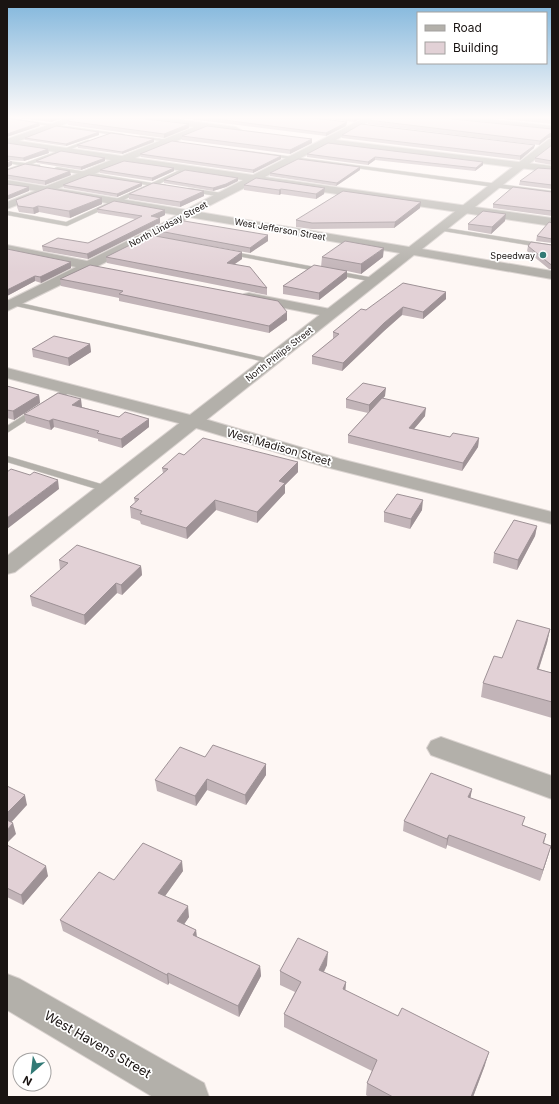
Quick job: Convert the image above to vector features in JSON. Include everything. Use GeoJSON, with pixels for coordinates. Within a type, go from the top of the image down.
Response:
{"type":"FeatureCollection","features":[{"type":"Feature","properties":{"kind":"street"},"geometry":{"type":"LineString","coordinates":[[7,206],[98,170]]}},
{"type":"Feature","properties":{"kind":"street"},"geometry":{"type":"LineString","coordinates":[[190,170],[552,222]]}},
{"type":"Feature","properties":{"kind":"street","name":"North Lindsay Street"},"geometry":{"type":"LineString","coordinates":[[10,304],[88,265],[148,238],[188,213],[272,170]]}},
{"type":"Feature","properties":{"kind":"street","name":"North Philips Street"},"geometry":{"type":"LineString","coordinates":[[7,566],[330,313],[517,170]]}},
{"type":"Feature","properties":{"kind":"street","name":"West Jefferson Street"},"geometry":{"type":"LineString","coordinates":[[7,183],[552,275]]}},
{"type":"Feature","properties":{"kind":"street"},"geometry":{"type":"LineString","coordinates":[[8,250],[111,270]]}},
{"type":"Feature","properties":{"kind":"street"},"geometry":{"type":"LineString","coordinates":[[237,295],[330,313]]}},
{"type":"Feature","properties":{"kind":"street","name":"West Madison Street"},"geometry":{"type":"LineString","coordinates":[[7,373],[192,421],[333,463],[552,518]]}},
{"type":"Feature","properties":{"kind":"street"},"geometry":{"type":"LineString","coordinates":[[441,748],[552,788]]}},
{"type":"Feature","properties":{"kind":"street","name":"West Havens Street"},"geometry":{"type":"LineString","coordinates":[[7,991],[190,1097]]}},
{"type":"Feature","properties":{"kind":"lane"},"geometry":{"type":"LineString","coordinates":[[58,170],[167,187]]}},
{"type":"Feature","properties":{"kind":"lane"},"geometry":{"type":"LineString","coordinates":[[7,213],[67,224],[185,170]]}},
{"type":"Feature","properties":{"kind":"lane"},"geometry":{"type":"LineString","coordinates":[[376,170],[552,193]]}},
{"type":"Feature","properties":{"kind":"lane"},"geometry":{"type":"LineString","coordinates":[[182,189],[222,195]]}},
{"type":"Feature","properties":{"kind":"lane"},"geometry":{"type":"LineString","coordinates":[[439,229],[552,247]]}},
{"type":"Feature","properties":{"kind":"lane"},"geometry":{"type":"LineString","coordinates":[[223,252],[374,280]]}},
{"type":"Feature","properties":{"kind":"lane"},"geometry":{"type":"LineString","coordinates":[[10,304],[270,361]]}},
{"type":"Feature","properties":{"kind":"lane"},"geometry":{"type":"LineString","coordinates":[[7,430],[68,389]]}},
{"type":"Feature","properties":{"kind":"lane"},"geometry":{"type":"LineString","coordinates":[[7,459],[107,489]]}},
{"type":"Feature","properties":{"kind":"building"},"geometry":{"type":"Polygon","coordinates":[[[7,170],[60,170],[70,171],[45,181],[7,175],[7,170]]]}},
{"type":"Feature","properties":{"kind":"building"},"geometry":{"type":"Polygon","coordinates":[[[100,170],[101,170],[171,170],[152,178],[100,170]]]}},
{"type":"Feature","properties":{"kind":"building"},"geometry":{"type":"Polygon","coordinates":[[[185,170],[238,178],[213,188],[164,180],[185,170]]]}},
{"type":"Feature","properties":{"kind":"building"},"geometry":{"type":"Polygon","coordinates":[[[277,170],[356,170],[337,183],[270,173],[277,170]]]}},
{"type":"Feature","properties":{"kind":"building"},"geometry":{"type":"Polygon","coordinates":[[[536,170],[552,170],[552,185],[520,181],[536,170]]]}},
{"type":"Feature","properties":{"kind":"building"},"geometry":{"type":"Polygon","coordinates":[[[89,175],[142,183],[117,194],[63,185],[89,175]]]}},
{"type":"Feature","properties":{"kind":"building"},"geometry":{"type":"Polygon","coordinates":[[[256,178],[325,188],[316,194],[244,185],[256,178]]]}},
{"type":"Feature","properties":{"kind":"building"},"geometry":{"type":"Polygon","coordinates":[[[153,183],[204,191],[180,202],[129,194],[153,183]]]}},
{"type":"Feature","properties":{"kind":"building"},"geometry":{"type":"Polygon","coordinates":[[[7,184],[29,187],[7,196],[7,184]]]}},
{"type":"Feature","properties":{"kind":"building"},"geometry":{"type":"Polygon","coordinates":[[[513,187],[552,192],[552,211],[493,204],[513,187]]]}},
{"type":"Feature","properties":{"kind":"building"},"geometry":{"type":"Polygon","coordinates":[[[47,188],[102,198],[69,211],[38,206],[33,208],[18,206],[16,200],[47,188]]]}},
{"type":"Feature","properties":{"kind":"building"},"geometry":{"type":"Polygon","coordinates":[[[343,191],[421,202],[395,222],[312,223],[296,220],[343,191]]]}},
{"type":"Feature","properties":{"kind":"building"},"geometry":{"type":"Polygon","coordinates":[[[114,201],[165,210],[151,216],[160,218],[87,254],[42,246],[58,238],[88,243],[142,216],[97,209],[114,201]]]}},
{"type":"Feature","properties":{"kind":"building"},"geometry":{"type":"Polygon","coordinates":[[[483,211],[506,214],[492,227],[468,224],[483,211]]]}},
{"type":"Feature","properties":{"kind":"building"},"geometry":{"type":"Polygon","coordinates":[[[178,220],[268,235],[250,248],[159,231],[178,220]]]}},
{"type":"Feature","properties":{"kind":"building"},"geometry":{"type":"Polygon","coordinates":[[[549,222],[552,223],[552,239],[537,236],[549,222]]]}},
{"type":"Feature","properties":{"kind":"building"},"geometry":{"type":"Polygon","coordinates":[[[150,235],[242,252],[227,263],[250,267],[267,288],[106,257],[150,235]]]}},
{"type":"Feature","properties":{"kind":"building"},"geometry":{"type":"Polygon","coordinates":[[[345,241],[384,248],[361,264],[322,257],[345,241]]]}},
{"type":"Feature","properties":{"kind":"building"},"geometry":{"type":"Polygon","coordinates":[[[531,242],[552,245],[552,265],[528,246],[531,242]]]}},
{"type":"Feature","properties":{"kind":"building"},"geometry":{"type":"Polygon","coordinates":[[[7,249],[71,262],[40,277],[35,276],[7,290],[7,249]]]}},
{"type":"Feature","properties":{"kind":"building"},"geometry":{"type":"Polygon","coordinates":[[[90,265],[278,301],[287,312],[269,326],[119,294],[123,291],[60,279],[90,265]]]}},
{"type":"Feature","properties":{"kind":"building"},"geometry":{"type":"Polygon","coordinates":[[[314,265],[347,271],[319,293],[283,286],[314,265]]]}},
{"type":"Feature","properties":{"kind":"building"},"geometry":{"type":"Polygon","coordinates":[[[403,283],[446,292],[423,312],[403,307],[384,323],[343,363],[312,356],[339,334],[333,332],[361,309],[366,310],[403,283]]]}},
{"type":"Feature","properties":{"kind":"building"},"geometry":{"type":"Polygon","coordinates":[[[54,336],[90,344],[68,358],[32,349],[54,336]]]}},
{"type":"Feature","properties":{"kind":"building"},"geometry":{"type":"Polygon","coordinates":[[[363,383],[386,388],[369,405],[346,399],[363,383]]]}},
{"type":"Feature","properties":{"kind":"building"},"geometry":{"type":"Polygon","coordinates":[[[7,386],[39,395],[13,411],[7,410],[7,386]]]}},
{"type":"Feature","properties":{"kind":"building"},"geometry":{"type":"Polygon","coordinates":[[[58,393],[81,399],[72,405],[119,417],[125,412],[149,419],[121,439],[97,433],[99,431],[53,419],[49,421],[24,414],[58,393]]]}},
{"type":"Feature","properties":{"kind":"building"},"geometry":{"type":"Polygon","coordinates":[[[382,398],[426,408],[409,428],[450,437],[453,433],[479,438],[463,463],[348,435],[382,398]]]}},
{"type":"Feature","properties":{"kind":"building"},"geometry":{"type":"Polygon","coordinates":[[[203,438],[298,462],[279,481],[285,483],[257,512],[215,500],[186,528],[140,514],[142,511],[130,507],[139,499],[134,498],[168,469],[162,468],[179,453],[184,455],[203,438]]]}},
{"type":"Feature","properties":{"kind":"building"},"geometry":{"type":"Polygon","coordinates":[[[11,469],[30,475],[34,472],[58,480],[7,518],[7,472],[11,469]]]}},
{"type":"Feature","properties":{"kind":"building"},"geometry":{"type":"Polygon","coordinates":[[[397,494],[423,500],[411,519],[384,512],[397,494]]]}},
{"type":"Feature","properties":{"kind":"building"},"geometry":{"type":"Polygon","coordinates":[[[514,520],[537,526],[518,560],[494,553],[514,520]]]}},
{"type":"Feature","properties":{"kind":"building"},"geometry":{"type":"Polygon","coordinates":[[[77,545],[141,566],[121,585],[116,583],[84,615],[30,596],[68,563],[59,560],[77,545]]]}},
{"type":"Feature","properties":{"kind":"building"},"geometry":{"type":"Polygon","coordinates":[[[517,620],[550,629],[537,669],[552,673],[552,702],[483,683],[494,656],[502,658],[517,620]]]}},
{"type":"Feature","properties":{"kind":"building"},"geometry":{"type":"Polygon","coordinates":[[[213,745],[266,764],[245,795],[207,779],[195,796],[155,780],[180,747],[205,757],[213,745]]]}},
{"type":"Feature","properties":{"kind":"building"},"geometry":{"type":"Polygon","coordinates":[[[431,773],[472,789],[468,797],[525,817],[522,825],[546,834],[543,843],[551,846],[543,870],[449,835],[447,839],[404,821],[431,773]]]}},
{"type":"Feature","properties":{"kind":"building"},"geometry":{"type":"Polygon","coordinates":[[[7,786],[25,795],[7,813],[7,786]]]}},
{"type":"Feature","properties":{"kind":"building"},"geometry":{"type":"Polygon","coordinates":[[[7,820],[13,823],[7,830],[7,820]]]}},
{"type":"Feature","properties":{"kind":"building"},"geometry":{"type":"Polygon","coordinates":[[[143,843],[182,861],[158,893],[188,906],[177,921],[196,930],[193,935],[260,966],[238,1006],[168,973],[167,975],[60,920],[99,872],[114,880],[143,843]]]}},
{"type":"Feature","properties":{"kind":"building"},"geometry":{"type":"Polygon","coordinates":[[[7,845],[46,866],[21,895],[7,888],[7,845]]]}},
{"type":"Feature","properties":{"kind":"building"},"geometry":{"type":"Polygon","coordinates":[[[298,938],[328,952],[319,970],[346,982],[343,989],[398,1016],[402,1008],[489,1052],[471,1097],[393,1097],[367,1083],[377,1060],[284,1014],[301,982],[280,971],[298,938]]]}},
{"type":"Feature","properties":{"kind":"place","name":"Speedway"},"geometry":{"type":"Point","coordinates":[543,255]}}]}
